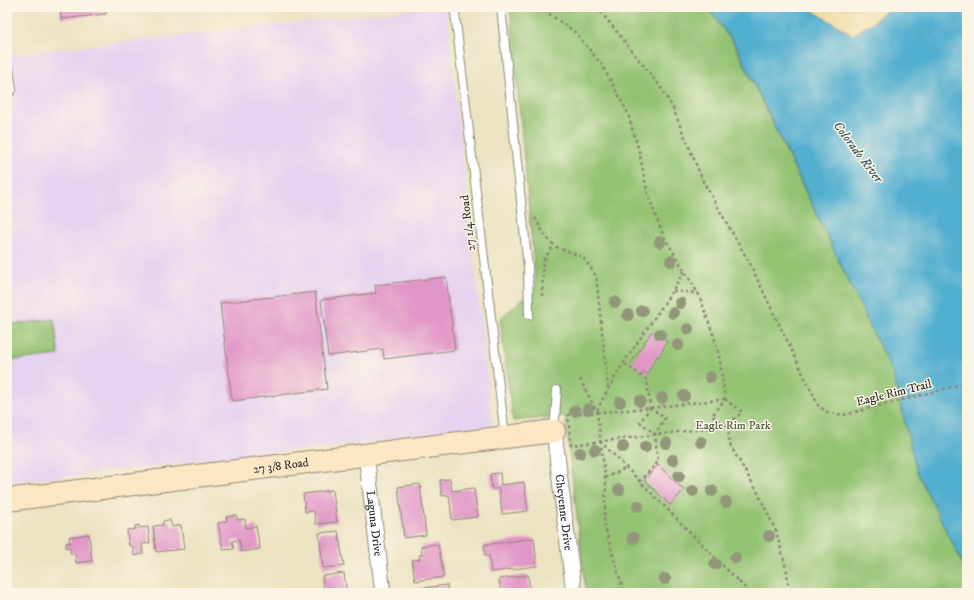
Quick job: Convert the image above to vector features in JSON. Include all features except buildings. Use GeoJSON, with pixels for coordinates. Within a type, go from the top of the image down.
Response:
{"type":"FeatureCollection","features":[{"type":"Feature","properties":{"kind":"street","name":"27 3/8 Road"},"geometry":{"type":"LineString","coordinates":[[7,500],[554,431]]}},
{"type":"Feature","properties":{"kind":"street","name":"Cheyenne Drive"},"geometry":{"type":"LineString","coordinates":[[554,431],[574,593]]}},
{"type":"Feature","properties":{"kind":"street","name":"Laguna Drive"},"geometry":{"type":"LineString","coordinates":[[366,454],[383,593]]}},
{"type":"Feature","properties":{"kind":"lane","name":"27 1/4 Road"},"geometry":{"type":"LineString","coordinates":[[452,7],[456,21],[506,437]]}},
{"type":"Feature","properties":{"kind":"lane"},"geometry":{"type":"LineString","coordinates":[[501,7],[528,268],[529,315]]}},
{"type":"Feature","properties":{"kind":"lane"},"geometry":{"type":"LineString","coordinates":[[7,68],[9,69],[12,90],[7,94]]}},
{"type":"Feature","properties":{"kind":"lane"},"geometry":{"type":"LineString","coordinates":[[554,431],[557,390]]}},
{"type":"Feature","properties":{"kind":"path"},"geometry":{"type":"LineString","coordinates":[[539,7],[575,32],[602,65],[627,111],[648,195],[664,235],[698,293],[720,360],[725,399],[712,416],[728,426]]}},
{"type":"Feature","properties":{"kind":"path","name":"Eagle Rim Trail"},"geometry":{"type":"LineString","coordinates":[[597,7],[659,85],[672,106],[703,181],[750,264],[818,405],[826,412],[844,415],[967,383]]}},
{"type":"Feature","properties":{"kind":"path"},"geometry":{"type":"LineString","coordinates":[[542,296],[543,261],[554,245],[583,257],[596,276],[608,387]]}},
{"type":"Feature","properties":{"kind":"path"},"geometry":{"type":"LineString","coordinates":[[597,412],[608,387],[625,364],[684,271]]}},
{"type":"Feature","properties":{"kind":"path"},"geometry":{"type":"LineString","coordinates":[[672,291],[698,293]]}},
{"type":"Feature","properties":{"kind":"path"},"geometry":{"type":"LineString","coordinates":[[625,364],[647,380],[650,408],[640,422],[655,435]]}},
{"type":"Feature","properties":{"kind":"path"},"geometry":{"type":"LineString","coordinates":[[580,379],[597,412],[605,478],[604,524],[624,593]]}},
{"type":"Feature","properties":{"kind":"path"},"geometry":{"type":"LineString","coordinates":[[568,415],[650,408],[725,399],[742,412],[728,426],[571,444]]}},
{"type":"Feature","properties":{"kind":"path"},"geometry":{"type":"LineString","coordinates":[[640,482],[658,462],[655,435],[665,418],[650,408]]}},
{"type":"Feature","properties":{"kind":"path"},"geometry":{"type":"LineString","coordinates":[[728,426],[730,445],[758,493],[776,531],[787,572],[789,593]]}},
{"type":"Feature","properties":{"kind":"path"},"geometry":{"type":"LineString","coordinates":[[600,441],[750,593]]}},
{"type":"Feature","properties":{"kind":"path"},"geometry":{"type":"LineString","coordinates":[[605,478],[626,468]]}},
{"type":"Feature","properties":{"kind":"shaded area"},"geometry":{"type":"Polygon","coordinates":[[[434,7],[446,7],[493,428],[7,483],[7,55],[434,7]]]}},
{"type":"Feature","properties":{"kind":"green space","name":"Eagle Rim Park"},"geometry":{"type":"Polygon","coordinates":[[[510,7],[707,7],[736,47],[893,374],[917,472],[967,572],[967,593],[586,593],[565,416],[513,421],[500,319],[536,287],[510,7]]]}},
{"type":"Feature","properties":{"kind":"green space"},"geometry":{"type":"Polygon","coordinates":[[[54,319],[59,355],[7,361],[7,325],[54,319]]]}},
{"type":"Feature","properties":{"kind":"sand"},"geometry":{"type":"Polygon","coordinates":[[[806,7],[891,7],[872,23],[853,35],[806,7]]]}},
{"type":"Feature","properties":{"kind":"water","name":"Colorado River"},"geometry":{"type":"Polygon","coordinates":[[[707,7],[806,7],[853,35],[872,23],[891,7],[967,7],[967,572],[917,472],[893,374],[737,47],[707,7]]]}}]}
